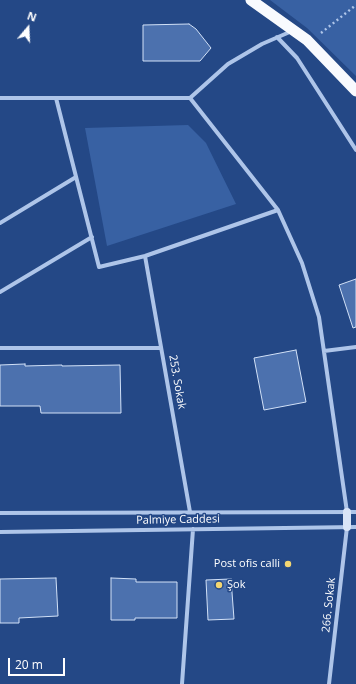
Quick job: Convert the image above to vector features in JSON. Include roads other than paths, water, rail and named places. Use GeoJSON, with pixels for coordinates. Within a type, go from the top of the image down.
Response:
{"type":"FeatureCollection","features":[{"type":"Feature","properties":{"kind":"highway"},"geometry":{"type":"LineString","coordinates":[[252,0],[311,44],[356,92]]}},
{"type":"Feature","properties":{"kind":"main road"},"geometry":{"type":"LineString","coordinates":[[347,512],[347,527]]}},
{"type":"Feature","properties":{"kind":"street"},"geometry":{"type":"LineString","coordinates":[[0,98],[190,98],[228,64],[277,37],[294,30]]}},
{"type":"Feature","properties":{"kind":"street"},"geometry":{"type":"LineString","coordinates":[[277,37],[297,58],[356,150]]}},
{"type":"Feature","properties":{"kind":"street"},"geometry":{"type":"LineString","coordinates":[[56,98],[99,267],[145,256],[278,210]]}},
{"type":"Feature","properties":{"kind":"street"},"geometry":{"type":"LineString","coordinates":[[190,98],[278,210],[304,269],[319,317],[347,512]]}},
{"type":"Feature","properties":{"kind":"street"},"geometry":{"type":"LineString","coordinates":[[0,223],[76,177]]}},
{"type":"Feature","properties":{"kind":"street"},"geometry":{"type":"LineString","coordinates":[[0,292],[92,237]]}},
{"type":"Feature","properties":{"kind":"street","name":"253. Sokak"},"geometry":{"type":"LineString","coordinates":[[145,256],[190,512]]}},
{"type":"Feature","properties":{"kind":"street"},"geometry":{"type":"LineString","coordinates":[[324,351],[356,346]]}},
{"type":"Feature","properties":{"kind":"street"},"geometry":{"type":"LineString","coordinates":[[0,348],[161,348]]}},
{"type":"Feature","properties":{"kind":"street","name":"Palmiye Caddesi"},"geometry":{"type":"LineString","coordinates":[[0,513],[356,512]]}},
{"type":"Feature","properties":{"kind":"street","name":"266. Sokak"},"geometry":{"type":"LineString","coordinates":[[330,684],[347,527]]}},
{"type":"Feature","properties":{"kind":"street","name":"Palmiye Caddesi"},"geometry":{"type":"LineString","coordinates":[[0,532],[356,527]]}},
{"type":"Feature","properties":{"kind":"street"},"geometry":{"type":"LineString","coordinates":[[182,684],[193,529]]}},
{"type":"Feature","properties":{"kind":"place","name":"Post ofis calli"},"geometry":{"type":"Point","coordinates":[288,564]}},
{"type":"Feature","properties":{"kind":"place","name":"Şok"},"geometry":{"type":"Point","coordinates":[219,585]}}]}
